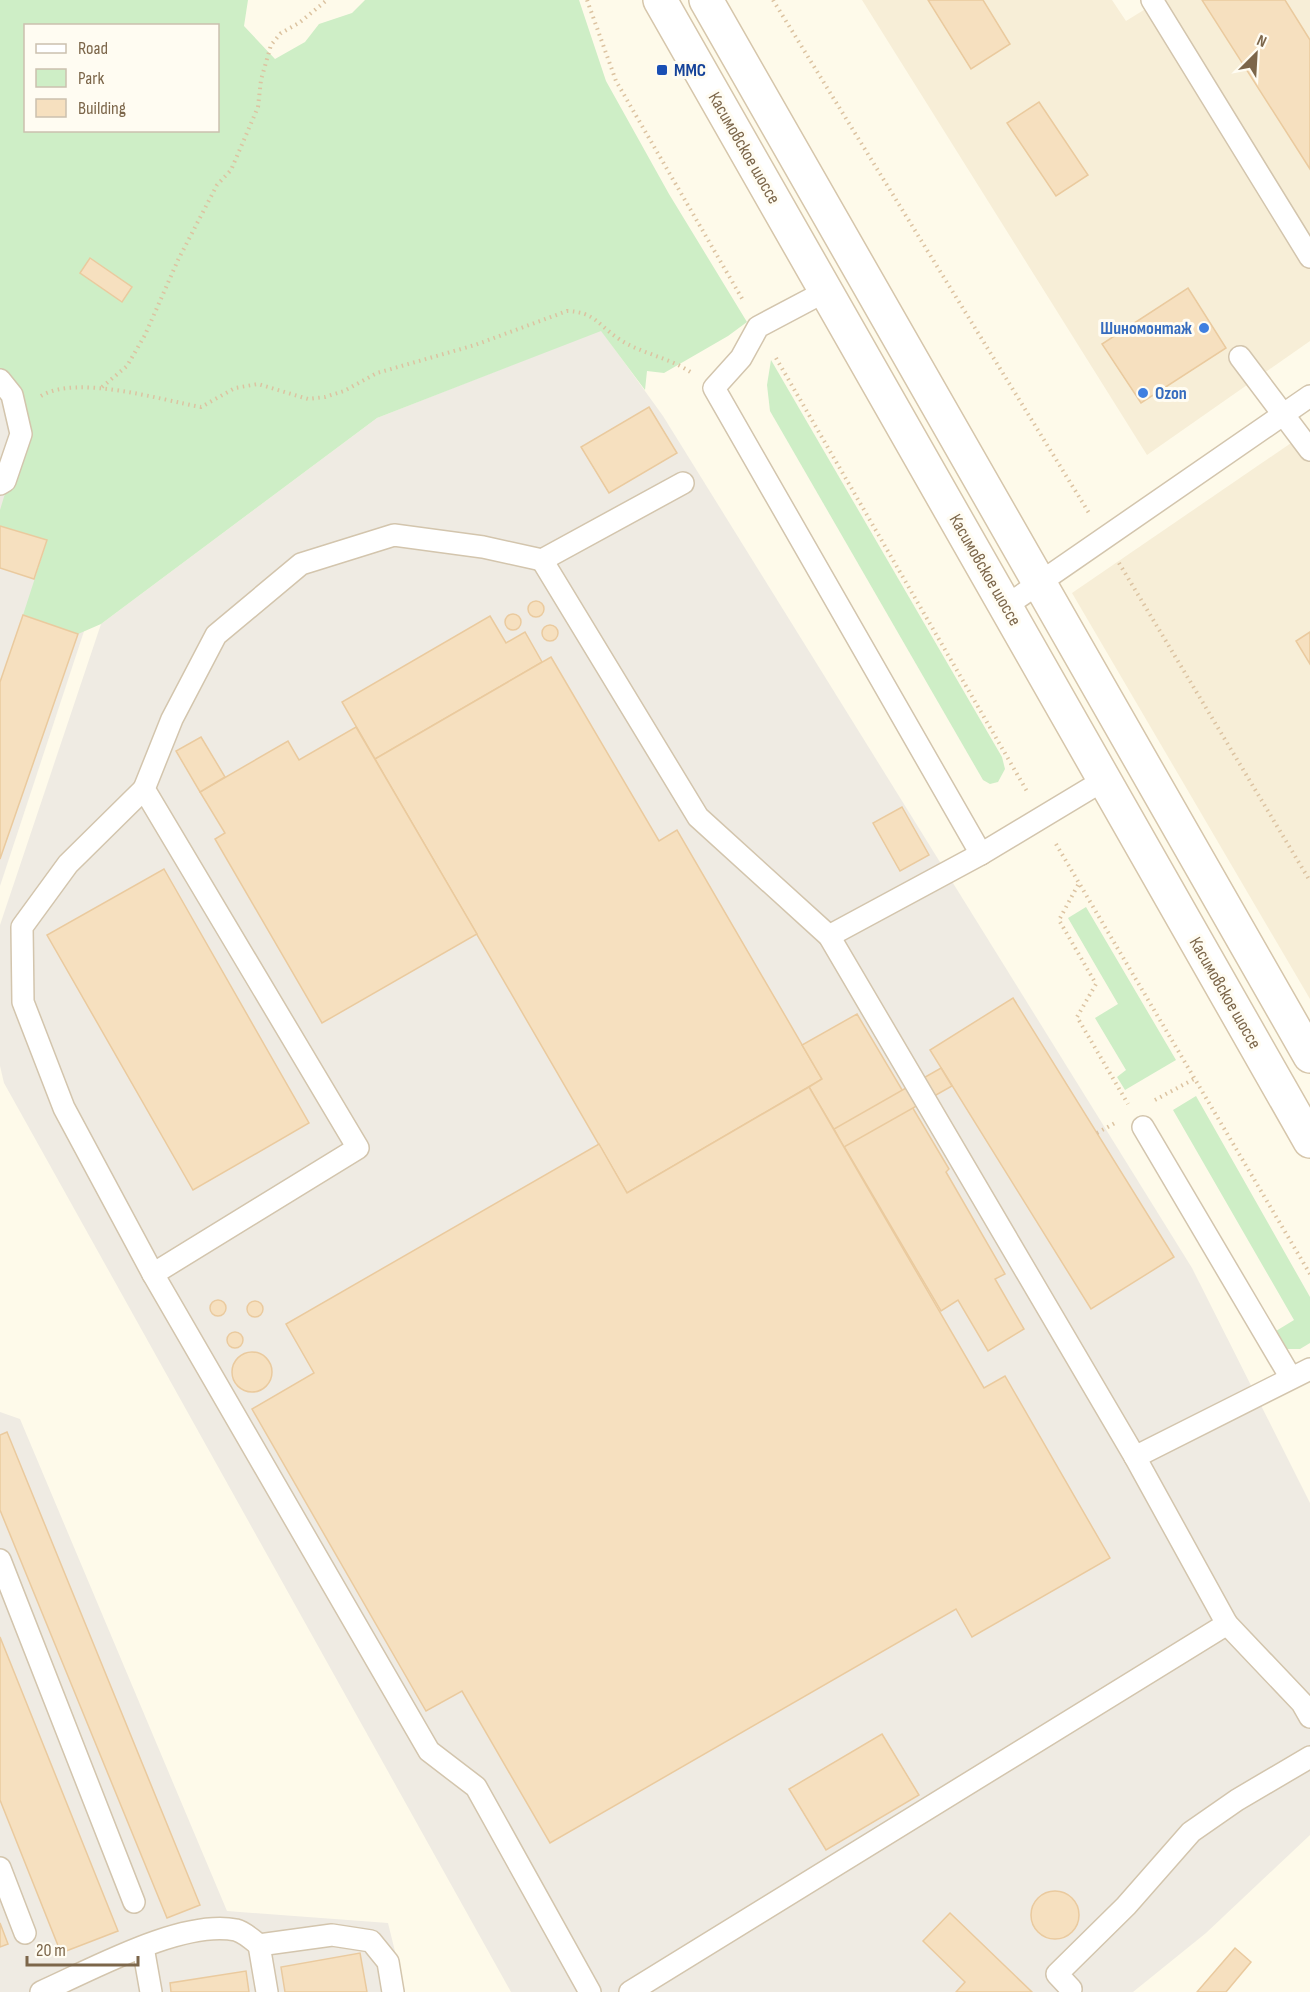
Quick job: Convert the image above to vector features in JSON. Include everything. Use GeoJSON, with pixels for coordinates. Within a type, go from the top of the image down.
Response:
{"type":"FeatureCollection","features":[{"type":"Feature","properties":{"kind":"main road","name":"Касимовское шоссе"},"geometry":{"type":"LineString","coordinates":[[660,0],[1310,1141]]}},
{"type":"Feature","properties":{"kind":"main road"},"geometry":{"type":"LineString","coordinates":[[706,0],[1310,1056]]}},
{"type":"Feature","properties":{"kind":"lane"},"geometry":{"type":"LineString","coordinates":[[1152,0],[1310,258]]}},
{"type":"Feature","properties":{"kind":"lane"},"geometry":{"type":"LineString","coordinates":[[826,291],[758,327],[741,358],[714,388],[981,854]]}},
{"type":"Feature","properties":{"kind":"lane"},"geometry":{"type":"LineString","coordinates":[[1240,357],[1310,450]]}},
{"type":"Feature","properties":{"kind":"lane"},"geometry":{"type":"LineString","coordinates":[[0,380],[12,395],[21,434],[5,481],[0,484]]}},
{"type":"Feature","properties":{"kind":"lane"},"geometry":{"type":"LineString","coordinates":[[1006,606],[1310,396]]}},
{"type":"Feature","properties":{"kind":"lane"},"geometry":{"type":"LineString","coordinates":[[590,1992],[476,1787],[429,1751],[153,1274],[64,1108],[23,1002],[22,927],[68,864],[144,789],[172,719],[216,635],[300,564],[394,535],[483,547],[542,560],[683,483]]}},
{"type":"Feature","properties":{"kind":"lane"},"geometry":{"type":"LineString","coordinates":[[542,560],[698,818],[829,936],[1135,1457],[1227,1624],[1302,1703],[1310,1717]]}},
{"type":"Feature","properties":{"kind":"lane"},"geometry":{"type":"LineString","coordinates":[[829,936],[981,854],[1104,780]]}},
{"type":"Feature","properties":{"kind":"lane"},"geometry":{"type":"LineString","coordinates":[[144,789],[358,1148],[153,1274]]}},
{"type":"Feature","properties":{"kind":"lane"},"geometry":{"type":"LineString","coordinates":[[1135,1457],[1301,1374],[1143,1127]]}},
{"type":"Feature","properties":{"kind":"lane"},"geometry":{"type":"LineString","coordinates":[[0,1560],[134,1902]]}},
{"type":"Feature","properties":{"kind":"lane"},"geometry":{"type":"LineString","coordinates":[[630,1992],[1227,1624]]}},
{"type":"Feature","properties":{"kind":"lane"},"geometry":{"type":"LineString","coordinates":[[1071,1989],[1057,1974],[1126,1906],[1191,1832],[1237,1800],[1310,1757]]}},
{"type":"Feature","properties":{"kind":"lane"},"geometry":{"type":"LineString","coordinates":[[0,1868],[26,1933]]}},
{"type":"Feature","properties":{"kind":"lane"},"geometry":{"type":"LineString","coordinates":[[41,1992],[143,1947],[202,1929],[238,1930],[259,1945],[332,1935],[371,1941],[388,1962],[393,1992]]}},
{"type":"Feature","properties":{"kind":"lane"},"geometry":{"type":"LineString","coordinates":[[259,1945],[267,1992]]}},
{"type":"Feature","properties":{"kind":"lane"},"geometry":{"type":"LineString","coordinates":[[143,1947],[151,1992]]}},
{"type":"Feature","properties":{"kind":"path"},"geometry":{"type":"LineString","coordinates":[[101,388],[127,366],[217,185],[231,170],[258,107],[261,80],[271,45],[281,33],[299,23],[327,0]]}},
{"type":"Feature","properties":{"kind":"path"},"geometry":{"type":"LineString","coordinates":[[587,0],[616,81],[1042,817],[1078,884],[1310,1274]]}},
{"type":"Feature","properties":{"kind":"path"},"geometry":{"type":"LineString","coordinates":[[773,0],[1104,538],[1310,881]]}},
{"type":"Feature","properties":{"kind":"path"},"geometry":{"type":"LineString","coordinates":[[21,434],[27,407],[45,394],[70,389],[101,388],[201,407],[236,388],[258,384],[308,399],[325,397],[344,391],[377,373],[475,345],[567,311],[582,311],[599,321],[619,339],[679,364],[714,388]]}},
{"type":"Feature","properties":{"kind":"path"},"geometry":{"type":"LineString","coordinates":[[1078,884],[1059,920],[1096,984],[1077,1017],[1143,1127]]}},
{"type":"Feature","properties":{"kind":"shaded area"},"geometry":{"type":"Polygon","coordinates":[[[862,0],[1112,0],[1126,21],[1160,0],[1310,0],[1310,341],[1147,455],[862,0]]]}},
{"type":"Feature","properties":{"kind":"shaded area"},"geometry":{"type":"Polygon","coordinates":[[[601,330],[663,416],[1192,1268],[1310,1503],[1310,1835],[1206,1933],[1133,1992],[511,1992],[4,1083],[0,1066],[0,925],[101,624],[377,418],[601,330]]]}},
{"type":"Feature","properties":{"kind":"shaded area"},"geometry":{"type":"Polygon","coordinates":[[[0,371],[92,607],[0,886],[0,371]]]}},
{"type":"Feature","properties":{"kind":"shaded area"},"geometry":{"type":"Polygon","coordinates":[[[1310,430],[1310,999],[1072,593],[1310,430]]]}},
{"type":"Feature","properties":{"kind":"shaded area"},"geometry":{"type":"Polygon","coordinates":[[[0,1412],[20,1419],[227,1911],[388,1923],[405,1992],[0,1992],[0,1412]]]}},
{"type":"Feature","properties":{"kind":"green space"},"geometry":{"type":"Polygon","coordinates":[[[0,0],[248,0],[244,26],[275,59],[305,42],[319,24],[352,13],[365,0],[579,0],[606,81],[669,194],[747,322],[728,336],[664,373],[647,371],[645,390],[601,331],[377,418],[101,624],[78,634],[23,615],[47,541],[0,526],[0,510],[26,424],[0,376],[0,0]]]}},
{"type":"Feature","properties":{"kind":"green space"},"geometry":{"type":"Polygon","coordinates":[[[771,360],[1002,757],[1005,769],[998,782],[990,784],[983,780],[770,411],[767,385],[771,360]]]}},
{"type":"Feature","properties":{"kind":"green space"},"geometry":{"type":"Polygon","coordinates":[[[1086,907],[1176,1060],[1125,1090],[1117,1077],[1126,1070],[1095,1018],[1118,1004],[1068,918],[1086,907]]]}},
{"type":"Feature","properties":{"kind":"green space"},"geometry":{"type":"Polygon","coordinates":[[[1196,1096],[1310,1297],[1310,1343],[1300,1349],[1284,1349],[1276,1338],[1276,1331],[1294,1320],[1173,1110],[1196,1096]]]}},
{"type":"Feature","properties":{"kind":"building"},"geometry":{"type":"Polygon","coordinates":[[[928,0],[983,0],[1010,44],[971,69],[928,0]]]}},
{"type":"Feature","properties":{"kind":"building"},"geometry":{"type":"Polygon","coordinates":[[[1202,0],[1285,0],[1310,40],[1310,169],[1202,0]]]}},
{"type":"Feature","properties":{"kind":"building"},"geometry":{"type":"Polygon","coordinates":[[[1039,102],[1088,175],[1056,196],[1007,123],[1039,102]]]}},
{"type":"Feature","properties":{"kind":"building"},"geometry":{"type":"Polygon","coordinates":[[[90,258],[132,287],[122,302],[80,273],[90,258]]]}},
{"type":"Feature","properties":{"kind":"building"},"geometry":{"type":"Polygon","coordinates":[[[1188,288],[1226,348],[1141,403],[1102,344],[1188,288]]]}},
{"type":"Feature","properties":{"kind":"building"},"geometry":{"type":"Polygon","coordinates":[[[649,407],[677,453],[609,493],[581,447],[649,407]]]}},
{"type":"Feature","properties":{"kind":"building"},"geometry":{"type":"Polygon","coordinates":[[[0,526],[47,540],[34,579],[0,568],[0,526]]]}},
{"type":"Feature","properties":{"kind":"building"},"geometry":{"type":"Polygon","coordinates":[[[536,601],[542,603],[544,609],[542,615],[536,617],[530,615],[528,609],[530,603],[536,601]]]}},
{"type":"Feature","properties":{"kind":"building"},"geometry":{"type":"Polygon","coordinates":[[[513,614],[519,616],[521,622],[519,628],[513,630],[507,628],[505,622],[507,616],[513,614]]]}},
{"type":"Feature","properties":{"kind":"building"},"geometry":{"type":"Polygon","coordinates":[[[23,615],[78,634],[0,859],[0,682],[23,615]]]}},
{"type":"Feature","properties":{"kind":"building"},"geometry":{"type":"Polygon","coordinates":[[[490,616],[506,643],[525,632],[542,662],[375,759],[342,702],[490,616]]]}},
{"type":"Feature","properties":{"kind":"building"},"geometry":{"type":"Polygon","coordinates":[[[550,625],[558,633],[550,641],[542,633],[550,625]]]}},
{"type":"Feature","properties":{"kind":"building"},"geometry":{"type":"Polygon","coordinates":[[[1310,632],[1310,664],[1296,641],[1310,632]]]}},
{"type":"Feature","properties":{"kind":"building"},"geometry":{"type":"Polygon","coordinates":[[[551,657],[659,841],[677,830],[822,1079],[627,1193],[375,759],[551,657]]]}},
{"type":"Feature","properties":{"kind":"building"},"geometry":{"type":"Polygon","coordinates":[[[356,727],[477,934],[322,1023],[215,839],[225,833],[200,792],[288,741],[299,760],[356,727]]]}},
{"type":"Feature","properties":{"kind":"building"},"geometry":{"type":"Polygon","coordinates":[[[201,737],[225,777],[200,792],[176,751],[201,737]]]}},
{"type":"Feature","properties":{"kind":"building"},"geometry":{"type":"Polygon","coordinates":[[[902,807],[929,855],[900,871],[873,823],[902,807]]]}},
{"type":"Feature","properties":{"kind":"building"},"geometry":{"type":"Polygon","coordinates":[[[164,869],[309,1123],[193,1190],[47,935],[164,869]]]}},
{"type":"Feature","properties":{"kind":"building"},"geometry":{"type":"Polygon","coordinates":[[[1013,998],[1174,1257],[1091,1309],[930,1050],[1013,998]]]}},
{"type":"Feature","properties":{"kind":"building"},"geometry":{"type":"Polygon","coordinates":[[[857,1014],[949,1169],[946,1172],[1005,1274],[995,1279],[1024,1329],[988,1351],[958,1300],[941,1311],[809,1087],[822,1079],[802,1045],[857,1014]]]}},
{"type":"Feature","properties":{"kind":"building"},"geometry":{"type":"Polygon","coordinates":[[[941,1068],[952,1086],[844,1147],[834,1129],[941,1068]]]}},
{"type":"Feature","properties":{"kind":"building"},"geometry":{"type":"Polygon","coordinates":[[[809,1087],[984,1388],[1005,1376],[1110,1558],[972,1637],[956,1609],[550,1843],[462,1691],[426,1711],[252,1409],[314,1373],[286,1324],[599,1144],[627,1193],[809,1087]]]}},
{"type":"Feature","properties":{"kind":"building"},"geometry":{"type":"Polygon","coordinates":[[[218,1300],[226,1308],[218,1316],[210,1308],[218,1300]]]}},
{"type":"Feature","properties":{"kind":"building"},"geometry":{"type":"Polygon","coordinates":[[[255,1301],[263,1309],[255,1317],[247,1309],[255,1301]]]}},
{"type":"Feature","properties":{"kind":"building"},"geometry":{"type":"Polygon","coordinates":[[[235,1332],[241,1334],[243,1340],[241,1346],[235,1348],[229,1346],[227,1340],[229,1334],[235,1332]]]}},
{"type":"Feature","properties":{"kind":"building"},"geometry":{"type":"Polygon","coordinates":[[[252,1352],[260,1353],[266,1358],[271,1364],[271,1380],[266,1386],[260,1391],[252,1392],[244,1391],[238,1386],[233,1380],[232,1372],[233,1364],[238,1358],[244,1353],[252,1352]]]}},
{"type":"Feature","properties":{"kind":"building"},"geometry":{"type":"Polygon","coordinates":[[[7,1432],[200,1905],[167,1918],[0,1510],[0,1435],[7,1432]]]}},
{"type":"Feature","properties":{"kind":"building"},"geometry":{"type":"Polygon","coordinates":[[[0,1637],[118,1931],[61,1953],[0,1800],[0,1637]]]}},
{"type":"Feature","properties":{"kind":"building"},"geometry":{"type":"Polygon","coordinates":[[[882,1734],[919,1795],[826,1850],[789,1789],[882,1734]]]}},
{"type":"Feature","properties":{"kind":"building"},"geometry":{"type":"Polygon","coordinates":[[[1055,1891],[1072,1898],[1079,1915],[1072,1932],[1055,1939],[1038,1932],[1031,1915],[1038,1898],[1055,1891]]]}},
{"type":"Feature","properties":{"kind":"building"},"geometry":{"type":"Polygon","coordinates":[[[950,1913],[1032,1992],[956,1992],[965,1982],[923,1941],[950,1913]]]}},
{"type":"Feature","properties":{"kind":"building"},"geometry":{"type":"Polygon","coordinates":[[[0,1923],[8,1944],[0,1947],[0,1923]]]}},
{"type":"Feature","properties":{"kind":"building"},"geometry":{"type":"Polygon","coordinates":[[[1235,1948],[1251,1962],[1226,1992],[1197,1992],[1235,1948]]]}},
{"type":"Feature","properties":{"kind":"building"},"geometry":{"type":"Polygon","coordinates":[[[360,1953],[367,1992],[285,1992],[281,1967],[360,1953]]]}},
{"type":"Feature","properties":{"kind":"building"},"geometry":{"type":"Polygon","coordinates":[[[246,1971],[249,1992],[171,1992],[170,1983],[246,1971]]]}},
{"type":"Feature","properties":{"kind":"place","name":"ММС"},"geometry":{"type":"Point","coordinates":[662,70]}},
{"type":"Feature","properties":{"kind":"place","name":"Шиномонтаж"},"geometry":{"type":"Point","coordinates":[1204,328]}},
{"type":"Feature","properties":{"kind":"place","name":"Ozon"},"geometry":{"type":"Point","coordinates":[1143,393]}}]}
